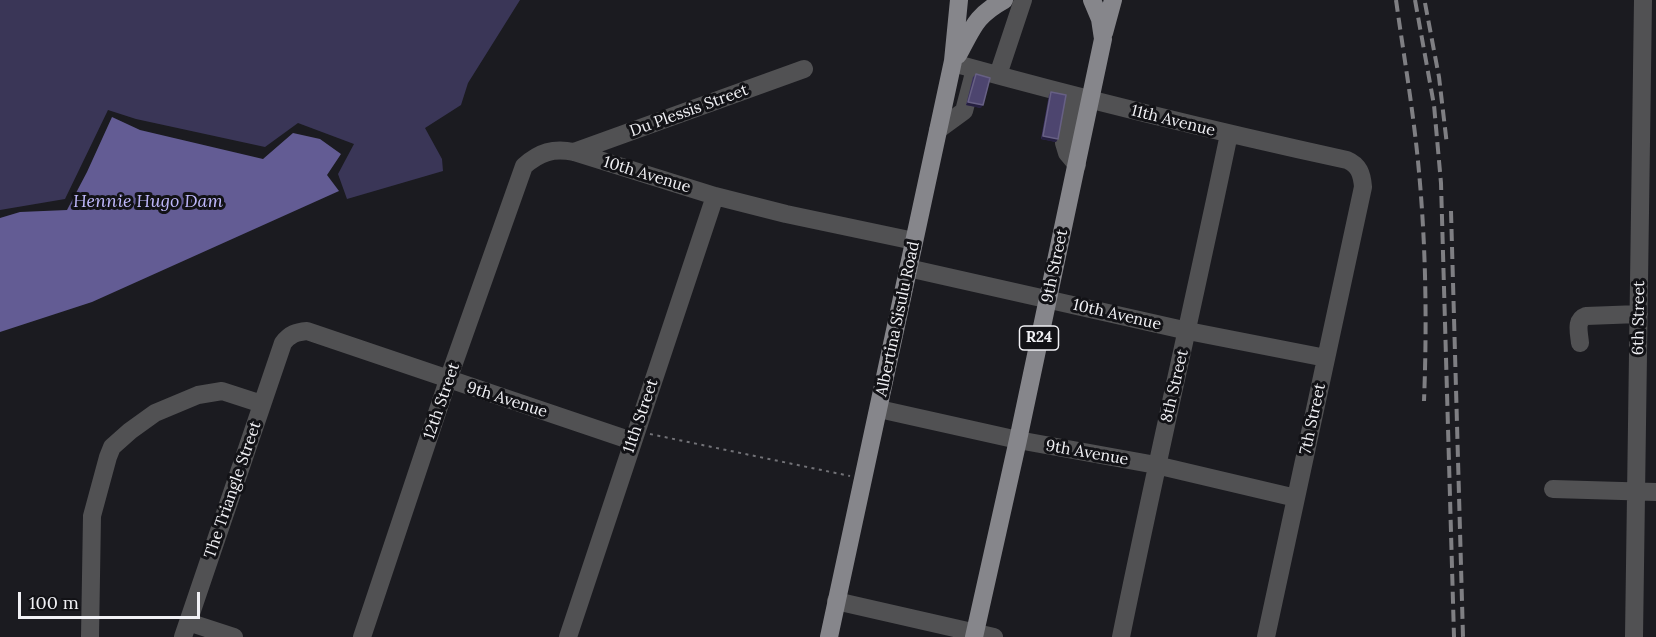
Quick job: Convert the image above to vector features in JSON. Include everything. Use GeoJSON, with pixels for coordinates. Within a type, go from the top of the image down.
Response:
{"type":"FeatureCollection","features":[{"type":"Feature","properties":{"kind":"main road","name":"Albertina Sisulu Road"},"geometry":{"type":"LineString","coordinates":[[829,637],[953,62],[959,0]]}},
{"type":"Feature","properties":{"kind":"main road"},"geometry":{"type":"LineString","coordinates":[[953,62],[979,17],[1004,0]]}},
{"type":"Feature","properties":{"kind":"main road","name":"9th Street"},"geometry":{"type":"LineString","coordinates":[[974,635],[1077,165],[1082,98],[1103,39],[1100,19],[1092,0]]}},
{"type":"Feature","properties":{"kind":"main road"},"geometry":{"type":"LineString","coordinates":[[1103,39],[1113,0]]}},
{"type":"Feature","properties":{"kind":"street"},"geometry":{"type":"LineString","coordinates":[[998,75],[1023,0]]}},
{"type":"Feature","properties":{"kind":"street","name":"6th Street"},"geometry":{"type":"LineString","coordinates":[[1634,637],[1639,314],[1649,122],[1643,0]]}},
{"type":"Feature","properties":{"kind":"street","name":"11th Avenue"},"geometry":{"type":"LineString","coordinates":[[953,62],[1082,98],[1354,163],[1362,178],[1360,201]]}},
{"type":"Feature","properties":{"kind":"street","name":"Du Plessis Street"},"geometry":{"type":"LineString","coordinates":[[574,152],[804,69]]}},
{"type":"Feature","properties":{"kind":"street"},"geometry":{"type":"LineString","coordinates":[[938,130],[964,111],[975,69]]}},
{"type":"Feature","properties":{"kind":"street","name":"8th Street"},"geometry":{"type":"LineString","coordinates":[[1121,637],[1156,465],[1188,331],[1229,134]]}},
{"type":"Feature","properties":{"kind":"street","name":"10th Avenue"},"geometry":{"type":"LineString","coordinates":[[524,166],[544,152],[554,150],[574,152],[715,196],[786,214],[915,241]]}},
{"type":"Feature","properties":{"kind":"street","name":"12th Street"},"geometry":{"type":"LineString","coordinates":[[362,637],[448,380],[524,166]]}},
{"type":"Feature","properties":{"kind":"street","name":"11th Street"},"geometry":{"type":"LineString","coordinates":[[568,637],[715,196]]}},
{"type":"Feature","properties":{"kind":"street","name":"7th Street"},"geometry":{"type":"LineString","coordinates":[[1266,637],[1360,201]]}},
{"type":"Feature","properties":{"kind":"street","name":"10th Avenue"},"geometry":{"type":"LineString","coordinates":[[909,268],[1188,331],[1326,358]]}},
{"type":"Feature","properties":{"kind":"street"},"geometry":{"type":"LineString","coordinates":[[1580,343],[1578,322],[1581,318],[1639,314]]}},
{"type":"Feature","properties":{"kind":"street","name":"9th Avenue"},"geometry":{"type":"LineString","coordinates":[[283,342],[289,335],[307,331],[448,380],[634,436]]}},
{"type":"Feature","properties":{"kind":"street","name":"The Triangle Street"},"geometry":{"type":"LineString","coordinates":[[186,629],[283,342]]}},
{"type":"Feature","properties":{"kind":"street"},"geometry":{"type":"LineString","coordinates":[[90,637],[92,516],[112,447],[155,412],[198,395],[222,391],[262,404]]}},
{"type":"Feature","properties":{"kind":"street","name":"9th Avenue"},"geometry":{"type":"LineString","coordinates":[[879,409],[1018,440],[1156,465],[1296,498]]}},
{"type":"Feature","properties":{"kind":"street"},"geometry":{"type":"LineString","coordinates":[[1553,489],[1656,492]]}},
{"type":"Feature","properties":{"kind":"street"},"geometry":{"type":"LineString","coordinates":[[837,601],[974,635],[994,637]]}},
{"type":"Feature","properties":{"kind":"street"},"geometry":{"type":"LineString","coordinates":[[186,629],[234,637]]}},
{"type":"Feature","properties":{"kind":"path"},"geometry":{"type":"LineString","coordinates":[[634,436],[864,479]]}},
{"type":"Feature","properties":{"kind":"shaded area"},"geometry":{"type":"Polygon","coordinates":[[[0,0],[520,0],[468,83],[461,105],[425,128],[442,159],[443,171],[347,199],[338,174],[354,144],[298,123],[265,147],[136,119],[108,110],[65,199],[0,210],[0,0]]]}},
{"type":"Feature","properties":{"kind":"water","name":"Hennie Hugo Dam"},"geometry":{"type":"Polygon","coordinates":[[[112,117],[140,130],[263,159],[293,133],[320,139],[341,154],[327,175],[339,191],[92,302],[0,332],[0,218],[20,212],[67,210],[112,117]]]}},
{"type":"Feature","properties":{"kind":"building"},"geometry":{"type":"Polygon","coordinates":[[[976,74],[990,78],[983,105],[968,102],[976,74]]]}},
{"type":"Feature","properties":{"kind":"building"},"geometry":{"type":"Polygon","coordinates":[[[1051,92],[1066,95],[1058,139],[1043,136],[1051,92]]]}},
{"type":"Feature","properties":{"kind":"railway"},"geometry":{"type":"LineString","coordinates":[[1396,0],[1414,129],[1423,229],[1424,401]]}},
{"type":"Feature","properties":{"kind":"railway"},"geometry":{"type":"LineString","coordinates":[[1415,0],[1434,105],[1441,183],[1454,637]]}},
{"type":"Feature","properties":{"kind":"railway"},"geometry":{"type":"LineString","coordinates":[[1425,3],[1439,77],[1447,145]]}},
{"type":"Feature","properties":{"kind":"railway"},"geometry":{"type":"LineString","coordinates":[[1451,211],[1463,637]]}}]}
